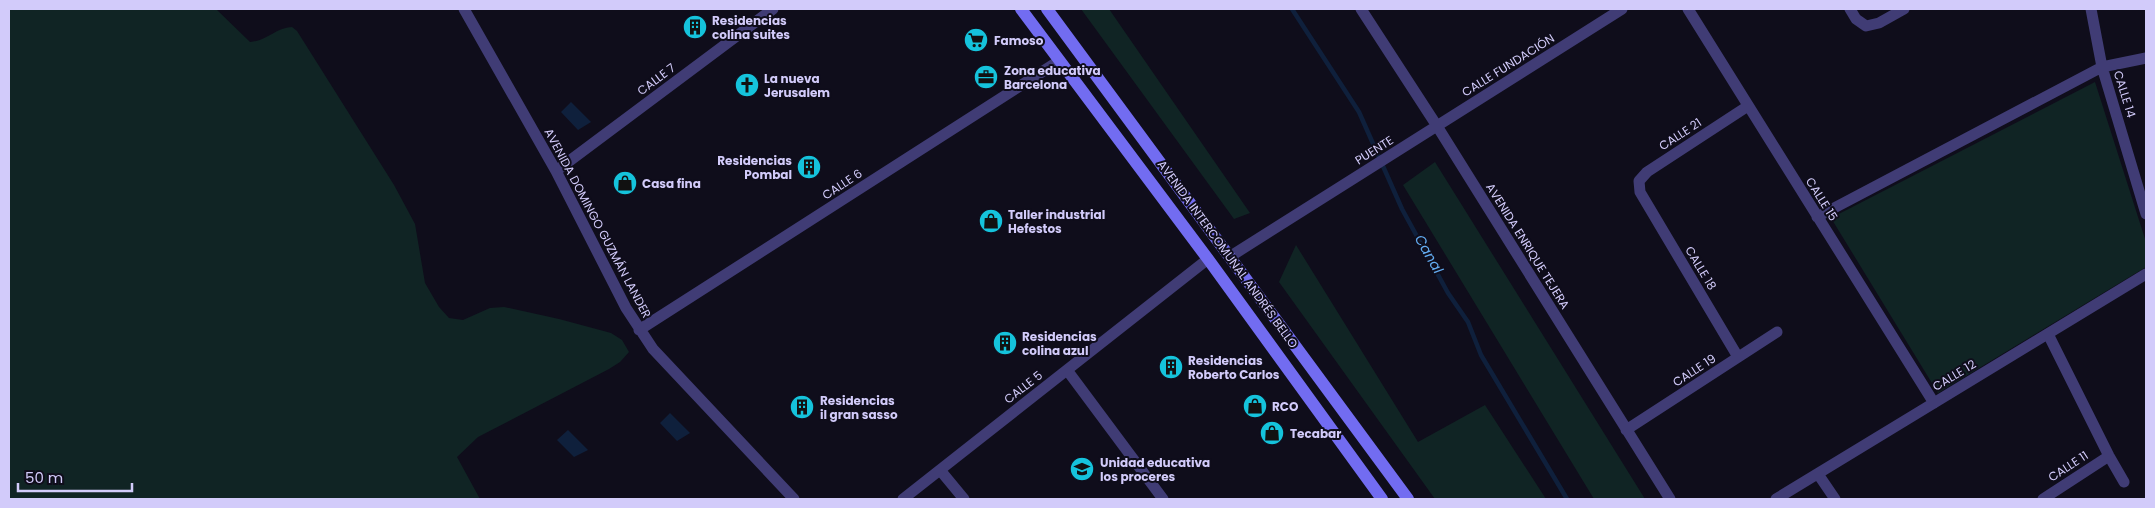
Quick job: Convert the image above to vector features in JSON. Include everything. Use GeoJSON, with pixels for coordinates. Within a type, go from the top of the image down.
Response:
{"type":"FeatureCollection","features":[{"type":"Feature","properties":{"kind":"main road","name":"AVENIDA INTERCOMUNAL ANDRÉS BELLO"},"geometry":{"type":"LineString","coordinates":[[1021,9],[1208,259],[1382,499]]}},
{"type":"Feature","properties":{"kind":"main road","name":"AVENIDA INTERCOMUNAL ANDRÉS BELLO"},"geometry":{"type":"LineString","coordinates":[[1047,9],[1231,256],[1408,499]]}},
{"type":"Feature","properties":{"kind":"street","name":"AVENIDA DOMINGO GUZMÁN LANDER"},"geometry":{"type":"LineString","coordinates":[[464,9],[556,171],[639,330],[654,349],[794,499]]}},
{"type":"Feature","properties":{"kind":"street","name":"CALLE 7"},"geometry":{"type":"LineString","coordinates":[[556,171],[773,9]]}},
{"type":"Feature","properties":{"kind":"street","name":"AVENIDA ENRIQUE TEJERA"},"geometry":{"type":"LineString","coordinates":[[1361,9],[1437,126],[1670,499]]}},
{"type":"Feature","properties":{"kind":"street","name":"CALLE FUNDACIÓN"},"geometry":{"type":"LineString","coordinates":[[1409,144],[1622,9]]}},
{"type":"Feature","properties":{"kind":"street","name":"CALLE 15"},"geometry":{"type":"LineString","coordinates":[[1688,9],[1934,404]]}},
{"type":"Feature","properties":{"kind":"street"},"geometry":{"type":"LineString","coordinates":[[1852,14],[1866,26],[1879,23],[1904,9]]}},
{"type":"Feature","properties":{"kind":"street","name":"CALLE 14"},"geometry":{"type":"LineString","coordinates":[[2092,9],[2102,67],[2146,214]]}},
{"type":"Feature","properties":{"kind":"street"},"geometry":{"type":"LineString","coordinates":[[1817,216],[2102,67],[2146,58]]}},
{"type":"Feature","properties":{"kind":"street","name":"CALLE 6"},"geometry":{"type":"LineString","coordinates":[[639,330],[1059,61]]}},
{"type":"Feature","properties":{"kind":"street","name":"CALLE 21"},"geometry":{"type":"LineString","coordinates":[[1640,192],[1639,181],[1647,172],[1748,106]]}},
{"type":"Feature","properties":{"kind":"street","name":"PUENTE"},"geometry":{"type":"LineString","coordinates":[[1231,256],[1409,144]]}},
{"type":"Feature","properties":{"kind":"street","name":"CALLE 18"},"geometry":{"type":"LineString","coordinates":[[1640,192],[1738,358]]}},
{"type":"Feature","properties":{"kind":"street","name":"CALLE 5"},"geometry":{"type":"LineString","coordinates":[[903,499],[1208,259]]}},
{"type":"Feature","properties":{"kind":"street","name":"CALLE 12"},"geometry":{"type":"LineString","coordinates":[[1776,499],[2146,274]]}},
{"type":"Feature","properties":{"kind":"street","name":"CALLE 19"},"geometry":{"type":"LineString","coordinates":[[1626,430],[1777,332]]}},
{"type":"Feature","properties":{"kind":"street"},"geometry":{"type":"LineString","coordinates":[[2048,334],[2124,482]]}},
{"type":"Feature","properties":{"kind":"street"},"geometry":{"type":"LineString","coordinates":[[1067,370],[1163,499]]}},
{"type":"Feature","properties":{"kind":"street","name":"CALLE 11"},"geometry":{"type":"LineString","coordinates":[[2043,499],[2109,456]]}},
{"type":"Feature","properties":{"kind":"street"},"geometry":{"type":"LineString","coordinates":[[940,470],[964,499]]}},
{"type":"Feature","properties":{"kind":"street"},"geometry":{"type":"LineString","coordinates":[[1818,474],[1835,499]]}},
{"type":"Feature","properties":{"kind":"green space"},"geometry":{"type":"Polygon","coordinates":[[[9,9],[216,9],[250,42],[292,27],[297,31],[394,185],[415,224],[425,283],[439,307],[449,318],[463,320],[490,308],[504,307],[611,333],[622,340],[629,352],[620,362],[609,369],[478,437],[457,457],[480,499],[9,499],[9,9]]]}},
{"type":"Feature","properties":{"kind":"green space"},"geometry":{"type":"Polygon","coordinates":[[[1081,9],[1109,9],[1250,213],[1234,219],[1081,9]]]}},
{"type":"Feature","properties":{"kind":"green space"},"geometry":{"type":"Polygon","coordinates":[[[2095,82],[2146,242],[2146,267],[1938,393],[1831,218],[2095,82]]]}},
{"type":"Feature","properties":{"kind":"green space"},"geometry":{"type":"Polygon","coordinates":[[[1435,162],[1645,499],[1594,499],[1403,185],[1435,162]]]}},
{"type":"Feature","properties":{"kind":"green space"},"geometry":{"type":"Polygon","coordinates":[[[1296,245],[1418,442],[1485,405],[1546,499],[1435,499],[1279,282],[1296,245]]]}},
{"type":"Feature","properties":{"kind":"water"},"geometry":{"type":"Polygon","coordinates":[[[571,102],[591,122],[578,130],[561,112],[571,102]]]}},
{"type":"Feature","properties":{"kind":"water"},"geometry":{"type":"Polygon","coordinates":[[[670,413],[690,433],[677,441],[660,423],[670,413]]]}},
{"type":"Feature","properties":{"kind":"water"},"geometry":{"type":"Polygon","coordinates":[[[568,430],[588,450],[574,457],[557,440],[568,430]]]}},
{"type":"Feature","properties":{"kind":"waterway","name":"Canal"},"geometry":{"type":"LineString","coordinates":[[1292,9],[1359,112],[1402,209],[1448,293],[1468,322],[1481,355],[1567,499]]}},
{"type":"Feature","properties":{"kind":"place","name":"Residencias colina suites"},"geometry":{"type":"Point","coordinates":[695,27]}},
{"type":"Feature","properties":{"kind":"place","name":"Famoso"},"geometry":{"type":"Point","coordinates":[976,40]}},
{"type":"Feature","properties":{"kind":"place","name":"Zona educativa Barcelona"},"geometry":{"type":"Point","coordinates":[986,77]}},
{"type":"Feature","properties":{"kind":"place","name":"La nueva Jerusalem"},"geometry":{"type":"Point","coordinates":[747,85]}},
{"type":"Feature","properties":{"kind":"place","name":"Residencias Pombal"},"geometry":{"type":"Point","coordinates":[809,167]}},
{"type":"Feature","properties":{"kind":"place","name":"Casa fina"},"geometry":{"type":"Point","coordinates":[625,183]}},
{"type":"Feature","properties":{"kind":"place","name":"Taller industrial Hefestos"},"geometry":{"type":"Point","coordinates":[991,221]}},
{"type":"Feature","properties":{"kind":"place","name":"Residencias colina azul"},"geometry":{"type":"Point","coordinates":[1005,343]}},
{"type":"Feature","properties":{"kind":"place","name":"Residencias Roberto Carlos"},"geometry":{"type":"Point","coordinates":[1171,367]}},
{"type":"Feature","properties":{"kind":"place","name":"RCO"},"geometry":{"type":"Point","coordinates":[1255,406]}},
{"type":"Feature","properties":{"kind":"place","name":"Residencias il gran sasso"},"geometry":{"type":"Point","coordinates":[802,407]}},
{"type":"Feature","properties":{"kind":"place","name":"Tecabar"},"geometry":{"type":"Point","coordinates":[1272,433]}},
{"type":"Feature","properties":{"kind":"place","name":"Unidad educativa los proceres"},"geometry":{"type":"Point","coordinates":[1082,469]}}]}
